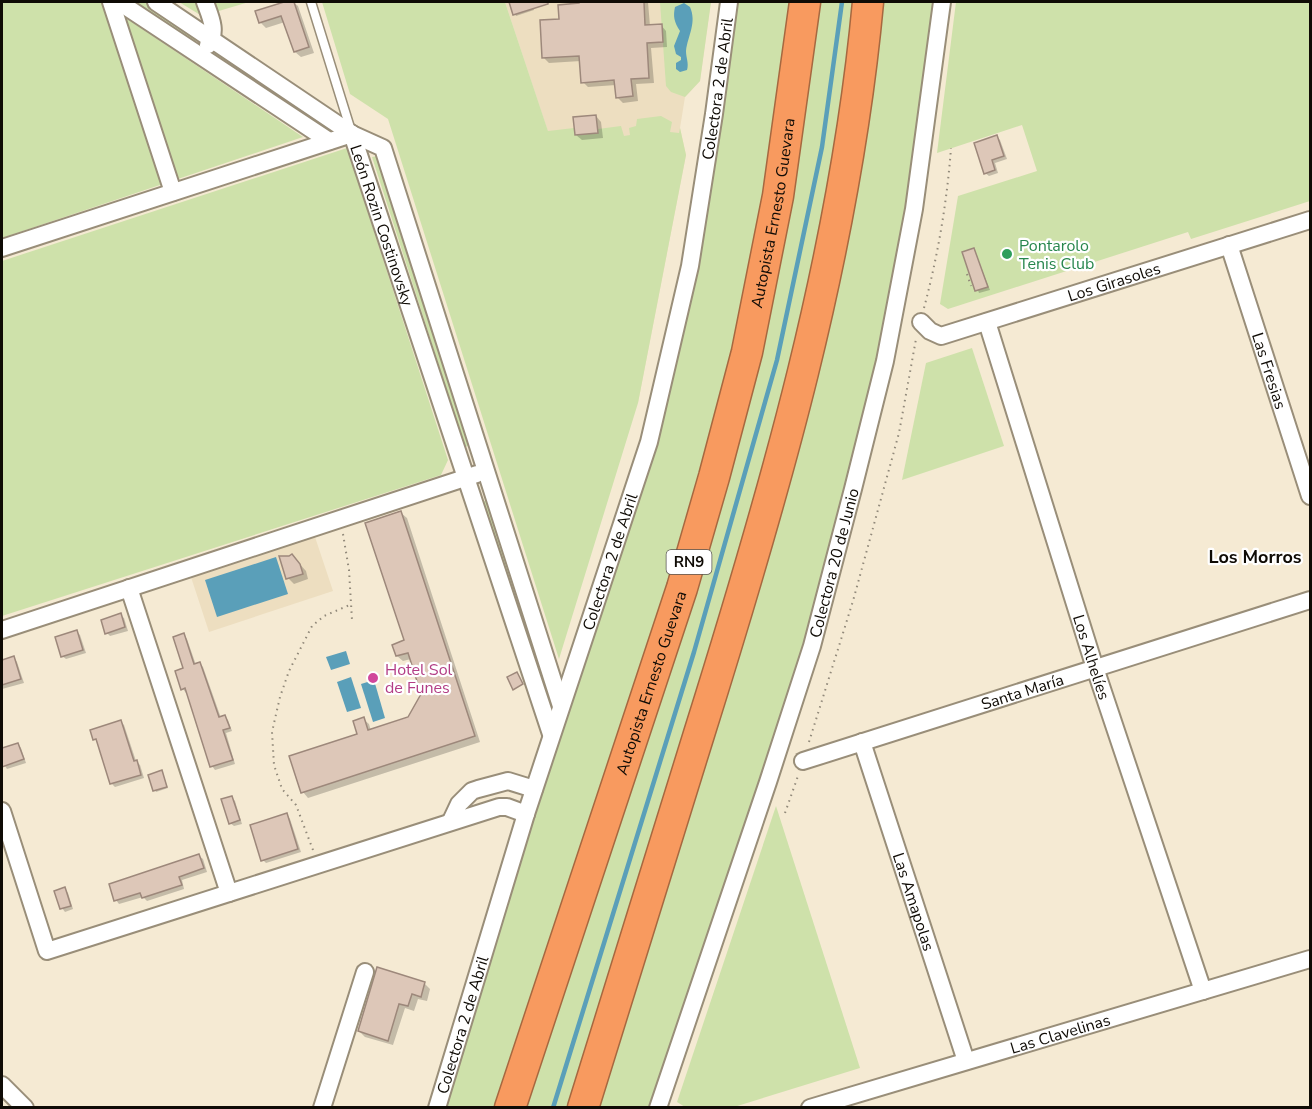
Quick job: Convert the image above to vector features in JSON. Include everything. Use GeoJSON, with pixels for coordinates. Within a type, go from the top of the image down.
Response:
{"type":"FeatureCollection","features":[{"type":"Feature","properties":{"kind":"highway","name":"Autopista Ernesto Guevara"},"geometry":{"type":"LineString","coordinates":[[510,1107],[682,588],[714,477],[747,352],[778,196],[805,2]]}},
{"type":"Feature","properties":{"kind":"highway"},"geometry":{"type":"LineString","coordinates":[[583,1107],[745,589],[784,452],[822,292],[852,128],[868,2]]}},
{"type":"Feature","properties":{"kind":"street"},"geometry":{"type":"LineString","coordinates":[[111,2],[173,192]]}},
{"type":"Feature","properties":{"kind":"street"},"geometry":{"type":"LineString","coordinates":[[119,2],[329,141]]}},
{"type":"Feature","properties":{"kind":"street"},"geometry":{"type":"LineString","coordinates":[[156,2],[352,134]]}},
{"type":"Feature","properties":{"kind":"street"},"geometry":{"type":"LineString","coordinates":[[200,56],[212,39],[213,27],[205,2]]}},
{"type":"Feature","properties":{"kind":"street","name":"Colectora 2 de Abril"},"geometry":{"type":"LineString","coordinates":[[437,1107],[551,734],[649,442],[690,266],[729,2]]}},
{"type":"Feature","properties":{"kind":"street","name":"Colectora 20 de Junio"},"geometry":{"type":"LineString","coordinates":[[658,1107],[812,646],[853,489],[885,361],[914,209],[942,2]]}},
{"type":"Feature","properties":{"kind":"street"},"geometry":{"type":"LineString","coordinates":[[2,245],[352,134]]}},
{"type":"Feature","properties":{"kind":"street","name":"León Rozin Costinovsky"},"geometry":{"type":"LineString","coordinates":[[352,134],[383,148],[561,706]]}},
{"type":"Feature","properties":{"kind":"street","name":"León Rozin Costinovsky"},"geometry":{"type":"LineString","coordinates":[[352,134],[551,734]]}},
{"type":"Feature","properties":{"kind":"street","name":"Los Girasoles"},"geometry":{"type":"LineString","coordinates":[[921,322],[930,331],[941,336],[1311,220]]}},
{"type":"Feature","properties":{"kind":"street","name":"Las Fresias"},"geometry":{"type":"LineString","coordinates":[[1229,245],[1311,496]]}},
{"type":"Feature","properties":{"kind":"street","name":"Los Alhelíes"},"geometry":{"type":"LineString","coordinates":[[987,322],[1095,668],[1203,991]]}},
{"type":"Feature","properties":{"kind":"street"},"geometry":{"type":"LineString","coordinates":[[2,630],[486,471]]}},
{"type":"Feature","properties":{"kind":"street"},"geometry":{"type":"LineString","coordinates":[[129,588],[229,893]]}},
{"type":"Feature","properties":{"kind":"street","name":"Santa María"},"geometry":{"type":"LineString","coordinates":[[803,761],[1311,600]]}},
{"type":"Feature","properties":{"kind":"street","name":"Las Amapolas"},"geometry":{"type":"LineString","coordinates":[[862,742],[966,1061]]}},
{"type":"Feature","properties":{"kind":"street"},"geometry":{"type":"LineString","coordinates":[[451,821],[459,804],[472,791],[508,781],[534,789]]}},
{"type":"Feature","properties":{"kind":"street"},"geometry":{"type":"LineString","coordinates":[[2,812],[47,951],[503,806],[526,814]]}},
{"type":"Feature","properties":{"kind":"street","name":"Las Clavelinas"},"geometry":{"type":"LineString","coordinates":[[810,1107],[1311,959]]}},
{"type":"Feature","properties":{"kind":"street"},"geometry":{"type":"LineString","coordinates":[[322,1107],[365,972]]}},
{"type":"Feature","properties":{"kind":"street"},"geometry":{"type":"LineString","coordinates":[[2,1085],[25,1107]]}},
{"type":"Feature","properties":{"kind":"lane"},"geometry":{"type":"LineString","coordinates":[[311,2],[352,134]]}},
{"type":"Feature","properties":{"kind":"path"},"geometry":{"type":"LineString","coordinates":[[785,813],[853,601],[896,444],[933,273],[947,195],[951,148]]}},
{"type":"Feature","properties":{"kind":"path"},"geometry":{"type":"LineString","coordinates":[[967,274],[971,286]]}},
{"type":"Feature","properties":{"kind":"path"},"geometry":{"type":"LineString","coordinates":[[340,519],[350,570],[352,620]]}},
{"type":"Feature","properties":{"kind":"path"},"geometry":{"type":"LineString","coordinates":[[318,865],[302,818],[296,806],[282,789],[274,765],[272,732],[288,671],[312,626],[324,616],[352,604]]}},
{"type":"Feature","properties":{"kind":"shaded area"},"geometry":{"type":"Polygon","coordinates":[[[505,2],[711,2],[700,81],[685,97],[680,128],[686,155],[638,403],[505,2]]]}},
{"type":"Feature","properties":{"kind":"shaded area"},"geometry":{"type":"Polygon","coordinates":[[[315,537],[333,591],[209,632],[191,577],[315,537]]]}},
{"type":"Feature","properties":{"kind":"green space"},"geometry":{"type":"Polygon","coordinates":[[[2,2],[102,2],[303,137],[2,238],[2,2]]]}},
{"type":"Feature","properties":{"kind":"green space"},"geometry":{"type":"Polygon","coordinates":[[[129,2],[145,2],[198,38],[194,44],[129,2]]]}},
{"type":"Feature","properties":{"kind":"green space"},"geometry":{"type":"Polygon","coordinates":[[[179,2],[249,2],[202,16],[179,2]]]}},
{"type":"Feature","properties":{"kind":"green space"},"geometry":{"type":"Polygon","coordinates":[[[322,2],[505,2],[548,131],[574,128],[575,135],[598,133],[598,129],[621,126],[624,136],[630,135],[629,128],[636,126],[637,119],[661,116],[672,122],[670,132],[679,133],[680,128],[686,155],[638,403],[559,659],[388,119],[350,94],[322,2]]]}},
{"type":"Feature","properties":{"kind":"green space"},"geometry":{"type":"Polygon","coordinates":[[[660,2],[711,2],[700,81],[685,97],[671,92],[666,86],[660,2]]]}},
{"type":"Feature","properties":{"kind":"green space"},"geometry":{"type":"Polygon","coordinates":[[[729,2],[942,2],[938,36],[853,489],[658,1107],[437,1108],[592,617],[690,266],[729,2]]]}},
{"type":"Feature","properties":{"kind":"green space"},"geometry":{"type":"Polygon","coordinates":[[[956,2],[1310,2],[1310,201],[1191,239],[1188,232],[948,309],[940,304],[958,196],[1037,171],[1022,125],[937,153],[956,2]]]}},
{"type":"Feature","properties":{"kind":"green space"},"geometry":{"type":"Polygon","coordinates":[[[218,51],[314,115],[309,122],[211,54],[218,51]]]}},
{"type":"Feature","properties":{"kind":"green space"},"geometry":{"type":"Polygon","coordinates":[[[347,148],[448,460],[441,475],[2,616],[2,261],[347,148]]]}},
{"type":"Feature","properties":{"kind":"green space"},"geometry":{"type":"Polygon","coordinates":[[[378,156],[471,445],[465,447],[372,157],[378,156]]]}},
{"type":"Feature","properties":{"kind":"green space"},"geometry":{"type":"Polygon","coordinates":[[[972,348],[1004,446],[902,480],[926,363],[972,348]]]}},
{"type":"Feature","properties":{"kind":"green space"},"geometry":{"type":"Polygon","coordinates":[[[488,500],[547,679],[542,681],[482,502],[488,500]]]}},
{"type":"Feature","properties":{"kind":"green space"},"geometry":{"type":"Polygon","coordinates":[[[776,806],[860,1068],[734,1107],[685,1107],[677,1102],[776,806]]]}},
{"type":"Feature","properties":{"kind":"water"},"geometry":{"type":"Polygon","coordinates":[[[684,3],[690,7],[693,18],[686,51],[687,70],[680,72],[676,69],[676,63],[681,60],[681,57],[676,54],[674,46],[680,31],[675,22],[674,13],[675,7],[684,3]]]}},
{"type":"Feature","properties":{"kind":"water"},"geometry":{"type":"Polygon","coordinates":[[[276,557],[288,594],[217,617],[205,580],[276,557]]]}},
{"type":"Feature","properties":{"kind":"water"},"geometry":{"type":"Polygon","coordinates":[[[346,651],[350,664],[331,670],[326,657],[346,651]]]}},
{"type":"Feature","properties":{"kind":"water"},"geometry":{"type":"Polygon","coordinates":[[[351,677],[361,708],[347,712],[337,682],[351,677]]]}},
{"type":"Feature","properties":{"kind":"water"},"geometry":{"type":"Polygon","coordinates":[[[374,680],[385,718],[373,722],[361,684],[374,680]]]}},
{"type":"Feature","properties":{"kind":"building"},"geometry":{"type":"Polygon","coordinates":[[[284,2],[294,2],[309,47],[294,52],[281,16],[259,23],[255,11],[284,2]]]}},
{"type":"Feature","properties":{"kind":"building"},"geometry":{"type":"Polygon","coordinates":[[[509,2],[548,2],[548,4],[513,15],[509,2]]]}},
{"type":"Feature","properties":{"kind":"building"},"geometry":{"type":"Polygon","coordinates":[[[579,2],[644,2],[645,25],[662,24],[663,42],[647,43],[649,78],[631,79],[633,96],[616,98],[614,80],[581,83],[579,56],[542,58],[540,20],[559,19],[558,5],[579,2]]]}},
{"type":"Feature","properties":{"kind":"building"},"geometry":{"type":"Polygon","coordinates":[[[596,115],[598,133],[575,135],[573,117],[596,115]]]}},
{"type":"Feature","properties":{"kind":"building"},"geometry":{"type":"Polygon","coordinates":[[[997,135],[1004,156],[992,160],[995,170],[984,174],[974,143],[997,135]]]}},
{"type":"Feature","properties":{"kind":"building"},"geometry":{"type":"Polygon","coordinates":[[[974,248],[988,287],[975,291],[962,252],[974,248]]]}},
{"type":"Feature","properties":{"kind":"building"},"geometry":{"type":"Polygon","coordinates":[[[401,511],[475,736],[301,793],[289,756],[357,734],[353,721],[364,717],[368,730],[408,717],[421,694],[408,653],[396,656],[392,645],[404,640],[365,523],[401,511]]]}},
{"type":"Feature","properties":{"kind":"building"},"geometry":{"type":"Polygon","coordinates":[[[292,554],[300,564],[303,574],[286,579],[279,556],[292,554]]]}},
{"type":"Feature","properties":{"kind":"building"},"geometry":{"type":"Polygon","coordinates":[[[121,613],[125,627],[105,634],[101,620],[121,613]]]}},
{"type":"Feature","properties":{"kind":"building"},"geometry":{"type":"Polygon","coordinates":[[[77,630],[83,650],[61,657],[55,637],[77,630]]]}},
{"type":"Feature","properties":{"kind":"building"},"geometry":{"type":"Polygon","coordinates":[[[184,633],[194,664],[200,662],[219,717],[225,715],[230,728],[223,730],[233,760],[210,767],[185,688],[181,690],[175,671],[183,668],[173,637],[184,633]]]}},
{"type":"Feature","properties":{"kind":"building"},"geometry":{"type":"Polygon","coordinates":[[[14,656],[21,679],[2,685],[2,660],[14,656]]]}},
{"type":"Feature","properties":{"kind":"building"},"geometry":{"type":"Polygon","coordinates":[[[517,672],[523,684],[513,690],[507,677],[517,672]]]}},
{"type":"Feature","properties":{"kind":"building"},"geometry":{"type":"Polygon","coordinates":[[[121,720],[141,775],[110,784],[96,739],[93,740],[90,730],[121,720]]]}},
{"type":"Feature","properties":{"kind":"building"},"geometry":{"type":"Polygon","coordinates":[[[18,743],[24,759],[2,767],[2,748],[18,743]]]}},
{"type":"Feature","properties":{"kind":"building"},"geometry":{"type":"Polygon","coordinates":[[[162,770],[167,787],[153,791],[148,775],[162,770]]]}},
{"type":"Feature","properties":{"kind":"building"},"geometry":{"type":"Polygon","coordinates":[[[232,796],[240,820],[229,824],[221,799],[232,796]]]}},
{"type":"Feature","properties":{"kind":"building"},"geometry":{"type":"Polygon","coordinates":[[[287,813],[298,849],[261,861],[250,825],[287,813]]]}},
{"type":"Feature","properties":{"kind":"building"},"geometry":{"type":"Polygon","coordinates":[[[199,854],[204,868],[179,877],[182,885],[142,898],[140,893],[114,901],[109,884],[199,854]]]}},
{"type":"Feature","properties":{"kind":"building"},"geometry":{"type":"Polygon","coordinates":[[[65,887],[71,906],[60,909],[54,891],[65,887]]]}},
{"type":"Feature","properties":{"kind":"building"},"geometry":{"type":"Polygon","coordinates":[[[377,967],[425,982],[421,997],[412,994],[408,1006],[399,1004],[388,1041],[358,1031],[377,967]]]}},
{"type":"Feature","properties":{"kind":"waterway"},"geometry":{"type":"LineString","coordinates":[[553,1108],[694,652],[777,360],[822,147],[842,2]]}},
{"type":"Feature","properties":{"kind":"place","name":"Pontarolo Tenis Club"},"geometry":{"type":"Point","coordinates":[1007,254]}},
{"type":"Feature","properties":{"kind":"place","name":"Hotel Sol de Funes"},"geometry":{"type":"Point","coordinates":[373,678]}},
{"type":"Feature","properties":{"kind":"district","name":"Los Morros"},"geometry":{"type":"Point","coordinates":[1255,557]}}]}
